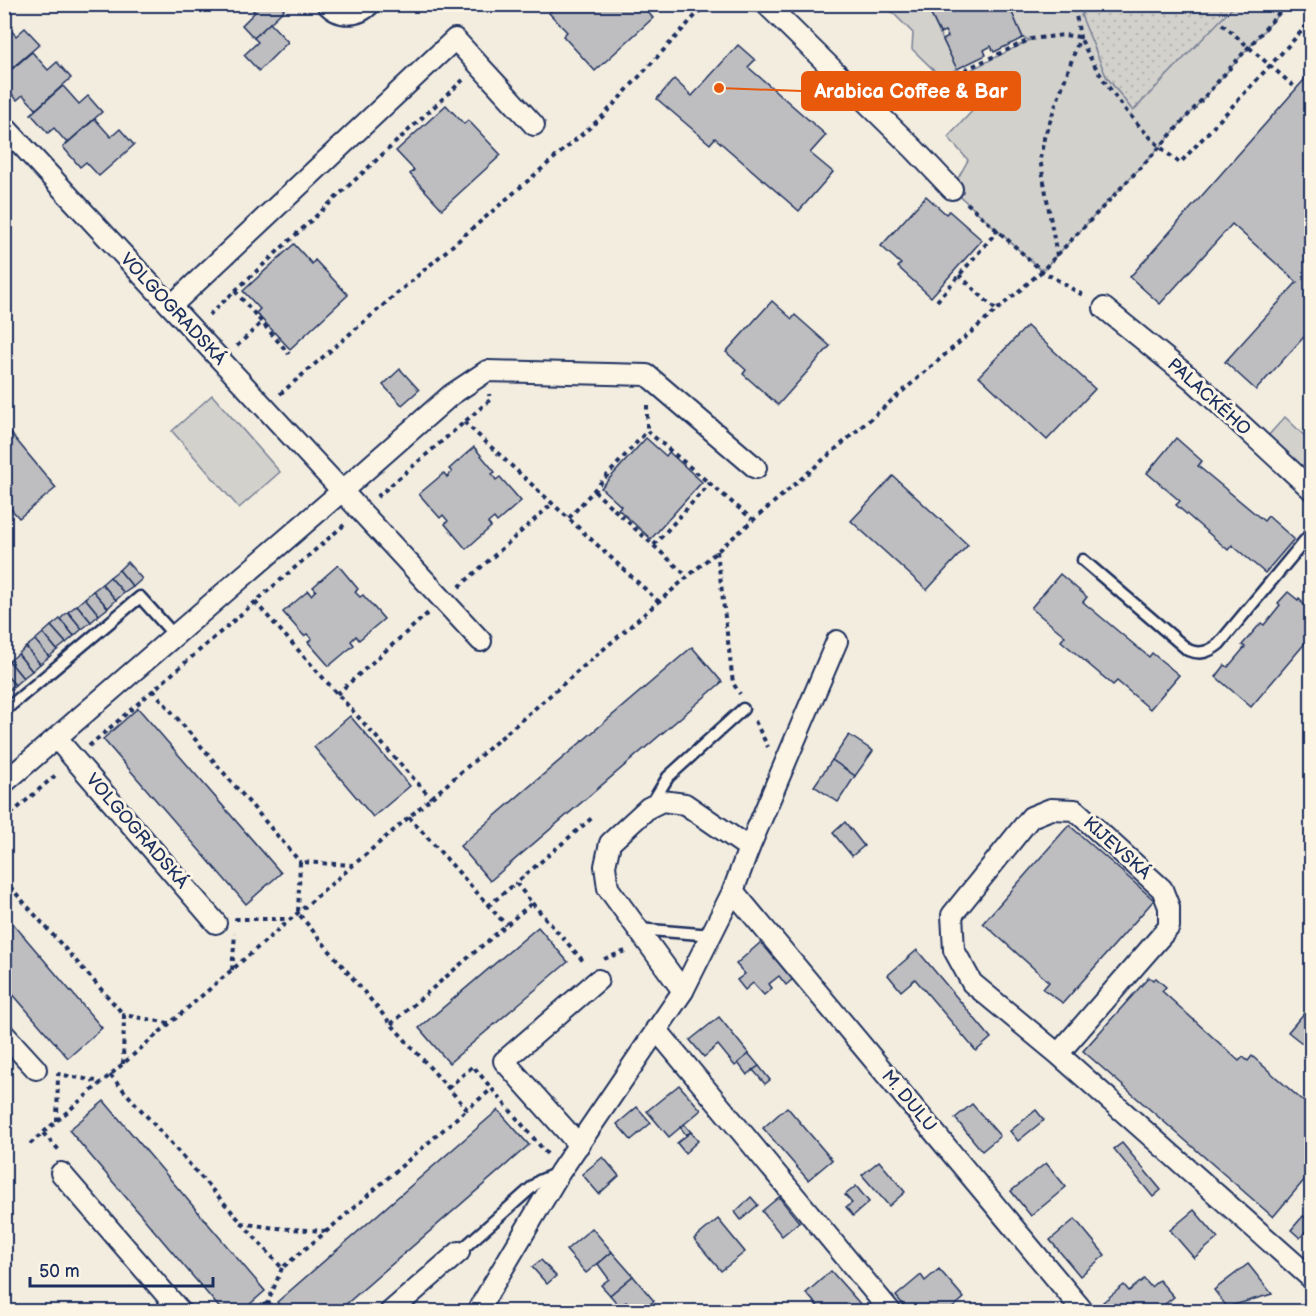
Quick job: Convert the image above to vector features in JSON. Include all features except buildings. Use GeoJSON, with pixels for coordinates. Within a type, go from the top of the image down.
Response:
{"type":"FeatureCollection","features":[{"type":"Feature","properties":{"kind":"street"},"geometry":{"type":"LineString","coordinates":[[327,4],[333,12],[350,15],[366,9],[370,4]]}},
{"type":"Feature","properties":{"kind":"street"},"geometry":{"type":"LineString","coordinates":[[766,4],[952,189]]}},
{"type":"Feature","properties":{"kind":"street"},"geometry":{"type":"LineString","coordinates":[[171,306],[455,39],[534,125]]}},
{"type":"Feature","properties":{"kind":"street","name":"VOLGOGRADSKÁ"},"geometry":{"type":"LineString","coordinates":[[4,126],[481,641]]}},
{"type":"Feature","properties":{"kind":"street","name":"PALACKÉHO"},"geometry":{"type":"LineString","coordinates":[[1104,308],[1194,381],[1311,490]]}},
{"type":"Feature","properties":{"kind":"street"},"geometry":{"type":"LineString","coordinates":[[4,783],[451,395],[487,371],[647,375],[756,468]]}},
{"type":"Feature","properties":{"kind":"street"},"geometry":{"type":"LineString","coordinates":[[477,1311],[560,1172],[683,991],[733,891],[837,641]]}},
{"type":"Feature","properties":{"kind":"street","name":"VOLGOGRADSKÁ"},"geometry":{"type":"LineString","coordinates":[[57,739],[216,923]]}},
{"type":"Feature","properties":{"kind":"street"},"geometry":{"type":"LineString","coordinates":[[683,991],[608,888],[605,866],[610,843],[648,808],[662,801],[685,804],[749,848]]}},
{"type":"Feature","properties":{"kind":"street","name":"KIJEVSKÁ"},"geometry":{"type":"LineString","coordinates":[[1058,1054],[1169,927],[1169,907],[1162,889],[1075,810],[1052,809],[1031,817],[952,915],[954,950],[972,982],[1058,1054],[1311,1279]]}},
{"type":"Feature","properties":{"kind":"street","name":"M. DULU"},"geometry":{"type":"LineString","coordinates":[[733,891],[1084,1311]]}},
{"type":"Feature","properties":{"kind":"street"},"geometry":{"type":"LineString","coordinates":[[579,1145],[504,1061],[593,973]]}},
{"type":"Feature","properties":{"kind":"street"},"geometry":{"type":"LineString","coordinates":[[656,1029],[891,1311]]}},
{"type":"Feature","properties":{"kind":"street"},"geometry":{"type":"LineString","coordinates":[[4,1034],[36,1069]]}},
{"type":"Feature","properties":{"kind":"street"},"geometry":{"type":"LineString","coordinates":[[62,1164],[181,1311]]}},
{"type":"Feature","properties":{"kind":"street"},"geometry":{"type":"LineString","coordinates":[[390,1311],[459,1252]]}},
{"type":"Feature","properties":{"kind":"lane"},"geometry":{"type":"LineString","coordinates":[[1083,560],[1188,650],[1203,652],[1212,650],[1219,644],[1311,532]]}},
{"type":"Feature","properties":{"kind":"lane"},"geometry":{"type":"LineString","coordinates":[[4,711],[140,597],[175,636]]}},
{"type":"Feature","properties":{"kind":"lane"},"geometry":{"type":"LineString","coordinates":[[648,808],[668,777],[746,708]]}},
{"type":"Feature","properties":{"kind":"lane"},"geometry":{"type":"LineString","coordinates":[[643,936],[712,935]]}},
{"type":"Feature","properties":{"kind":"lane"},"geometry":{"type":"LineString","coordinates":[[459,1252],[539,1181],[560,1172]]}},
{"type":"Feature","properties":{"kind":"path"},"geometry":{"type":"LineString","coordinates":[[265,407],[602,117],[706,4]]}},
{"type":"Feature","properties":{"kind":"path"},"geometry":{"type":"LineString","coordinates":[[1074,4],[1080,37],[1106,84],[1159,148],[1180,163],[1311,20]]}},
{"type":"Feature","properties":{"kind":"path"},"geometry":{"type":"LineString","coordinates":[[30,1144],[1042,271],[1159,148],[1287,4]]}},
{"type":"Feature","properties":{"kind":"path"},"geometry":{"type":"LineString","coordinates":[[1222,24],[1296,88]]}},
{"type":"Feature","properties":{"kind":"path"},"geometry":{"type":"LineString","coordinates":[[934,89],[945,79],[1031,39],[1064,35],[1080,37]]}},
{"type":"Feature","properties":{"kind":"path"},"geometry":{"type":"LineString","coordinates":[[1057,257],[1040,159],[1044,138],[1080,37]]}},
{"type":"Feature","properties":{"kind":"path"},"geometry":{"type":"LineString","coordinates":[[193,330],[480,66]]}},
{"type":"Feature","properties":{"kind":"path"},"geometry":{"type":"LineString","coordinates":[[952,189],[1042,271],[1104,308]]}},
{"type":"Feature","properties":{"kind":"path"},"geometry":{"type":"LineString","coordinates":[[937,300],[998,230]]}},
{"type":"Feature","properties":{"kind":"path"},"geometry":{"type":"LineString","coordinates":[[959,275],[996,310]]}},
{"type":"Feature","properties":{"kind":"path"},"geometry":{"type":"LineString","coordinates":[[235,291],[289,354]]}},
{"type":"Feature","properties":{"kind":"path"},"geometry":{"type":"LineString","coordinates":[[221,360],[262,322]]}},
{"type":"Feature","properties":{"kind":"path"},"geometry":{"type":"LineString","coordinates":[[4,820],[490,400],[487,371]]}},
{"type":"Feature","properties":{"kind":"path"},"geometry":{"type":"LineString","coordinates":[[464,422],[658,601]]}},
{"type":"Feature","properties":{"kind":"path"},"geometry":{"type":"LineString","coordinates":[[569,518],[647,431],[752,519]]}},
{"type":"Feature","properties":{"kind":"path"},"geometry":{"type":"LineString","coordinates":[[654,545],[710,483]]}},
{"type":"Feature","properties":{"kind":"path"},"geometry":{"type":"LineString","coordinates":[[594,491],[687,576]]}},
{"type":"Feature","properties":{"kind":"path"},"geometry":{"type":"LineString","coordinates":[[717,550],[733,683],[781,772]]}},
{"type":"Feature","properties":{"kind":"path"},"geometry":{"type":"LineString","coordinates":[[255,602],[431,798]]}},
{"type":"Feature","properties":{"kind":"path"},"geometry":{"type":"LineString","coordinates":[[731,691],[733,683]]}},
{"type":"Feature","properties":{"kind":"path"},"geometry":{"type":"LineString","coordinates":[[153,690],[300,862],[298,913],[391,1024],[467,1109]]}},
{"type":"Feature","properties":{"kind":"path"},"geometry":{"type":"LineString","coordinates":[[409,817],[506,925]]}},
{"type":"Feature","properties":{"kind":"path"},"geometry":{"type":"LineString","coordinates":[[488,906],[593,817]]}},
{"type":"Feature","properties":{"kind":"path"},"geometry":{"type":"LineString","coordinates":[[300,862],[354,865]]}},
{"type":"Feature","properties":{"kind":"path"},"geometry":{"type":"LineString","coordinates":[[4,880],[124,1015],[170,1023]]}},
{"type":"Feature","properties":{"kind":"path"},"geometry":{"type":"LineString","coordinates":[[516,883],[593,973],[643,936]]}},
{"type":"Feature","properties":{"kind":"path"},"geometry":{"type":"LineString","coordinates":[[391,1024],[532,903]]}},
{"type":"Feature","properties":{"kind":"path"},"geometry":{"type":"LineString","coordinates":[[231,970],[236,919],[291,919]]}},
{"type":"Feature","properties":{"kind":"path"},"geometry":{"type":"LineString","coordinates":[[123,1064],[124,1015]]}},
{"type":"Feature","properties":{"kind":"path"},"geometry":{"type":"LineString","coordinates":[[448,1088],[473,1066],[560,1172]]}},
{"type":"Feature","properties":{"kind":"path"},"geometry":{"type":"LineString","coordinates":[[57,1121],[58,1074],[102,1082]]}},
{"type":"Feature","properties":{"kind":"path"},"geometry":{"type":"LineString","coordinates":[[110,1074],[282,1268]]}},
{"type":"Feature","properties":{"kind":"path"},"geometry":{"type":"LineString","coordinates":[[256,1311],[268,1302],[282,1268],[492,1089]]}},
{"type":"Feature","properties":{"kind":"path"},"geometry":{"type":"LineString","coordinates":[[43,1133],[62,1164]]}},
{"type":"Feature","properties":{"kind":"path"},"geometry":{"type":"LineString","coordinates":[[240,1223],[327,1231]]}},
{"type":"Feature","properties":{"kind":"path"},"geometry":{"type":"LineString","coordinates":[[268,1302],[276,1311]]}},
{"type":"Feature","properties":{"kind":"shaded area"},"geometry":{"type":"Polygon","coordinates":[[[885,5],[926,5],[957,69],[941,77],[912,49],[913,33],[885,5]]]}},
{"type":"Feature","properties":{"kind":"shaded area"},"geometry":{"type":"Polygon","coordinates":[[[1008,5],[1287,5],[1159,148],[1042,271],[952,189],[968,160],[948,137],[975,108],[947,82],[1030,40],[1023,38],[1008,5]]]}},
{"type":"Feature","properties":{"kind":"shaded area"},"geometry":{"type":"Polygon","coordinates":[[[1088,5],[1235,5],[1133,111],[1106,76],[1081,15],[1088,5]]]}},
{"type":"Feature","properties":{"kind":"shaded area"},"geometry":{"type":"Polygon","coordinates":[[[212,395],[280,472],[239,508],[172,431],[212,395]]]}},
{"type":"Feature","properties":{"kind":"shaded area"},"geometry":{"type":"Polygon","coordinates":[[[1285,417],[1311,442],[1311,476],[1267,437],[1285,417]]]}},
{"type":"Feature","properties":{"kind":"place","name":"Arabica Coffee & Bar"},"geometry":{"type":"Point","coordinates":[719,88]}}]}
